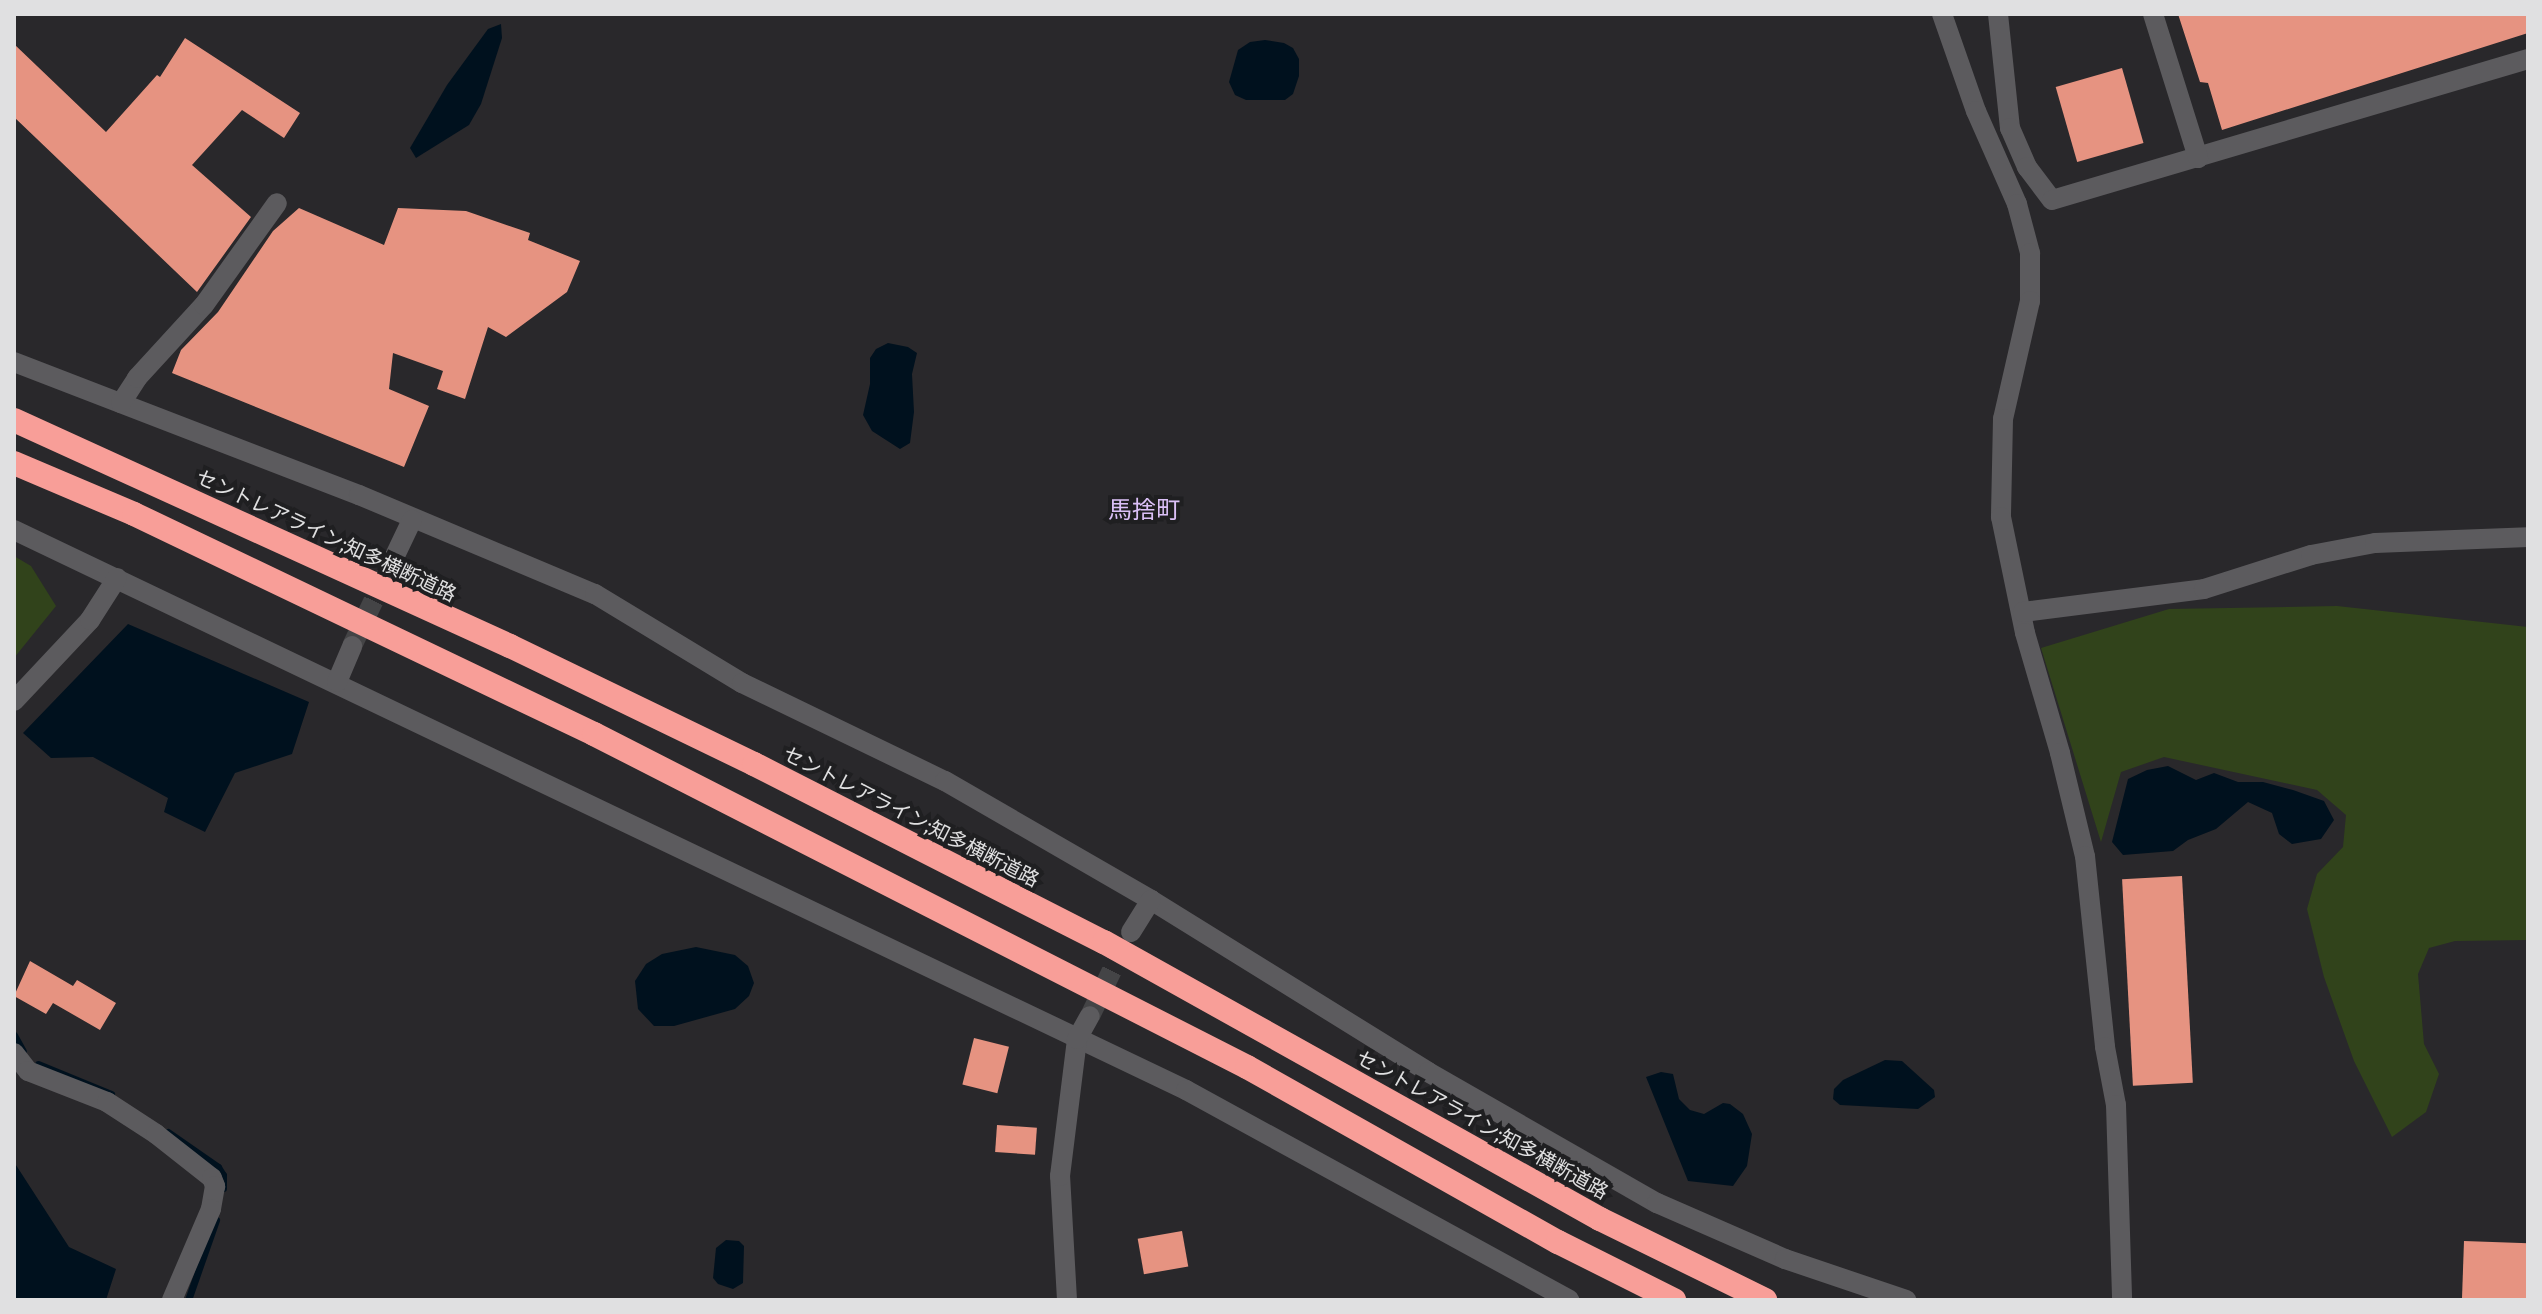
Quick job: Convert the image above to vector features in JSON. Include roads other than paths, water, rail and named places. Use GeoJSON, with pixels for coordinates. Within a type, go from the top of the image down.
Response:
{"type":"FeatureCollection","features":[{"type":"Feature","properties":{"kind":"highway","name":"セントレアライン;知多横断道路"},"geometry":{"type":"LineString","coordinates":[[14,420],[510,646],[768,771],[1104,942],[1600,1219],[1765,1300]]}},
{"type":"Feature","properties":{"kind":"highway"},"geometry":{"type":"LineString","coordinates":[[14,463],[134,514],[594,734],[1247,1067],[1558,1242],[1674,1300]]}},
{"type":"Feature","properties":{"kind":"street"},"geometry":{"type":"LineString","coordinates":[[1942,14],[1976,111],[2017,204],[2030,253],[2030,301],[2003,419],[2000,465],[2002,529],[2023,612],[2025,633],[2060,753],[2085,856],[2105,1047],[2116,1105],[2122,1300]]}},
{"type":"Feature","properties":{"kind":"street"},"geometry":{"type":"LineString","coordinates":[[1998,14],[2010,128],[2027,167],[2052,200],[2430,85],[2528,59]]}},
{"type":"Feature","properties":{"kind":"street"},"geometry":{"type":"LineString","coordinates":[[2153,14],[2198,158]]}},
{"type":"Feature","properties":{"kind":"street"},"geometry":{"type":"LineString","coordinates":[[121,403],[137,378],[204,305],[277,203]]}},
{"type":"Feature","properties":{"kind":"street"},"geometry":{"type":"LineString","coordinates":[[14,362],[359,495],[412,520],[495,550],[595,594],[686,652],[945,781],[1151,900],[1428,1072],[1657,1203],[1785,1259],[1906,1300]]}},
{"type":"Feature","properties":{"kind":"street"},"geometry":{"type":"LineString","coordinates":[[391,564],[412,520]]}},
{"type":"Feature","properties":{"kind":"street"},"geometry":{"type":"LineString","coordinates":[[14,530],[1186,1090],[1569,1300]]}},
{"type":"Feature","properties":{"kind":"street"},"geometry":{"type":"LineString","coordinates":[[2023,612],[2204,589],[2311,555],[2375,543],[2528,537]]}},
{"type":"Feature","properties":{"kind":"street"},"geometry":{"type":"LineString","coordinates":[[14,701],[90,620],[117,578]]}},
{"type":"Feature","properties":{"kind":"street"},"geometry":{"type":"LineString","coordinates":[[337,682],[352,646]]}},
{"type":"Feature","properties":{"kind":"street"},"geometry":{"type":"LineString","coordinates":[[1131,932],[1151,900]]}},
{"type":"Feature","properties":{"kind":"street"},"geometry":{"type":"LineString","coordinates":[[1067,1300],[1060,1176],[1077,1039],[1090,1016]]}},
{"type":"Feature","properties":{"kind":"street"},"geometry":{"type":"LineString","coordinates":[[14,1053],[28,1071],[107,1102],[156,1134],[212,1178],[215,1186],[211,1209],[172,1300]]}},
{"type":"Feature","properties":{"kind":"water"},"geometry":{"type":"Polygon","coordinates":[[[501,24],[502,38],[481,104],[469,125],[416,158],[410,148],[447,85],[488,29],[501,24]]]}},
{"type":"Feature","properties":{"kind":"water"},"geometry":{"type":"Polygon","coordinates":[[[1265,40],[1293,48],[1299,59],[1299,76],[1293,94],[1285,100],[1246,100],[1235,95],[1229,82],[1238,50],[1250,42],[1265,40]]]}},
{"type":"Feature","properties":{"kind":"water"},"geometry":{"type":"Polygon","coordinates":[[[888,343],[908,347],[917,353],[912,374],[914,412],[910,443],[900,449],[872,431],[863,415],[870,384],[870,358],[876,349],[888,343]]]}},
{"type":"Feature","properties":{"kind":"water"},"geometry":{"type":"Polygon","coordinates":[[[128,624],[309,702],[292,754],[235,773],[205,832],[164,812],[168,798],[93,757],[51,758],[23,733],[128,624]]]}},
{"type":"Feature","properties":{"kind":"water"},"geometry":{"type":"Polygon","coordinates":[[[2168,766],[2196,780],[2214,773],[2238,782],[2263,782],[2293,790],[2324,801],[2334,820],[2321,839],[2292,844],[2279,834],[2272,813],[2248,802],[2216,829],[2188,840],[2173,851],[2123,855],[2112,842],[2128,779],[2147,770],[2168,766]]]}},
{"type":"Feature","properties":{"kind":"water"},"geometry":{"type":"Polygon","coordinates":[[[696,947],[735,955],[748,966],[754,983],[749,996],[735,1009],[674,1026],[654,1026],[638,1009],[635,981],[646,964],[662,954],[696,947]]]}},
{"type":"Feature","properties":{"kind":"water"},"geometry":{"type":"Polygon","coordinates":[[[1885,1060],[1902,1061],[1934,1090],[1935,1097],[1918,1109],[1840,1105],[1833,1099],[1834,1089],[1843,1080],[1885,1060]]]}},
{"type":"Feature","properties":{"kind":"water"},"geometry":{"type":"Polygon","coordinates":[[[1661,1072],[1673,1074],[1679,1099],[1690,1110],[1704,1114],[1723,1103],[1730,1104],[1743,1114],[1752,1134],[1747,1166],[1733,1186],[1688,1181],[1646,1077],[1661,1072]]]}},
{"type":"Feature","properties":{"kind":"water"},"geometry":{"type":"Polygon","coordinates":[[[14,1162],[69,1247],[116,1269],[106,1300],[14,1300],[14,1162]]]}},
{"type":"Feature","properties":{"kind":"water"},"geometry":{"type":"Polygon","coordinates":[[[726,1240],[739,1241],[744,1246],[743,1283],[733,1289],[718,1284],[713,1278],[716,1248],[726,1240]]]}},
{"type":"Feature","properties":{"kind":"waterway"},"geometry":{"type":"LineString","coordinates":[[14,1035],[23,1051]]}},
{"type":"Feature","properties":{"kind":"waterway"},"geometry":{"type":"LineString","coordinates":[[38,1064],[111,1094]]}},
{"type":"Feature","properties":{"kind":"waterway"},"geometry":{"type":"LineString","coordinates":[[168,1132],[218,1167],[223,1175],[223,1188]]}},
{"type":"Feature","properties":{"kind":"waterway"},"geometry":{"type":"LineString","coordinates":[[188,1300],[216,1220]]}},
{"type":"Feature","properties":{"kind":"tunnel"},"geometry":{"type":"LineString","coordinates":[[352,646],[391,564]]}},
{"type":"Feature","properties":{"kind":"tunnel"},"geometry":{"type":"LineString","coordinates":[[1090,1016],[1128,937]]}},
{"type":"Feature","properties":{"kind":"district","name":"馬捨町"},"geometry":{"type":"Point","coordinates":[1144,511]}}]}
